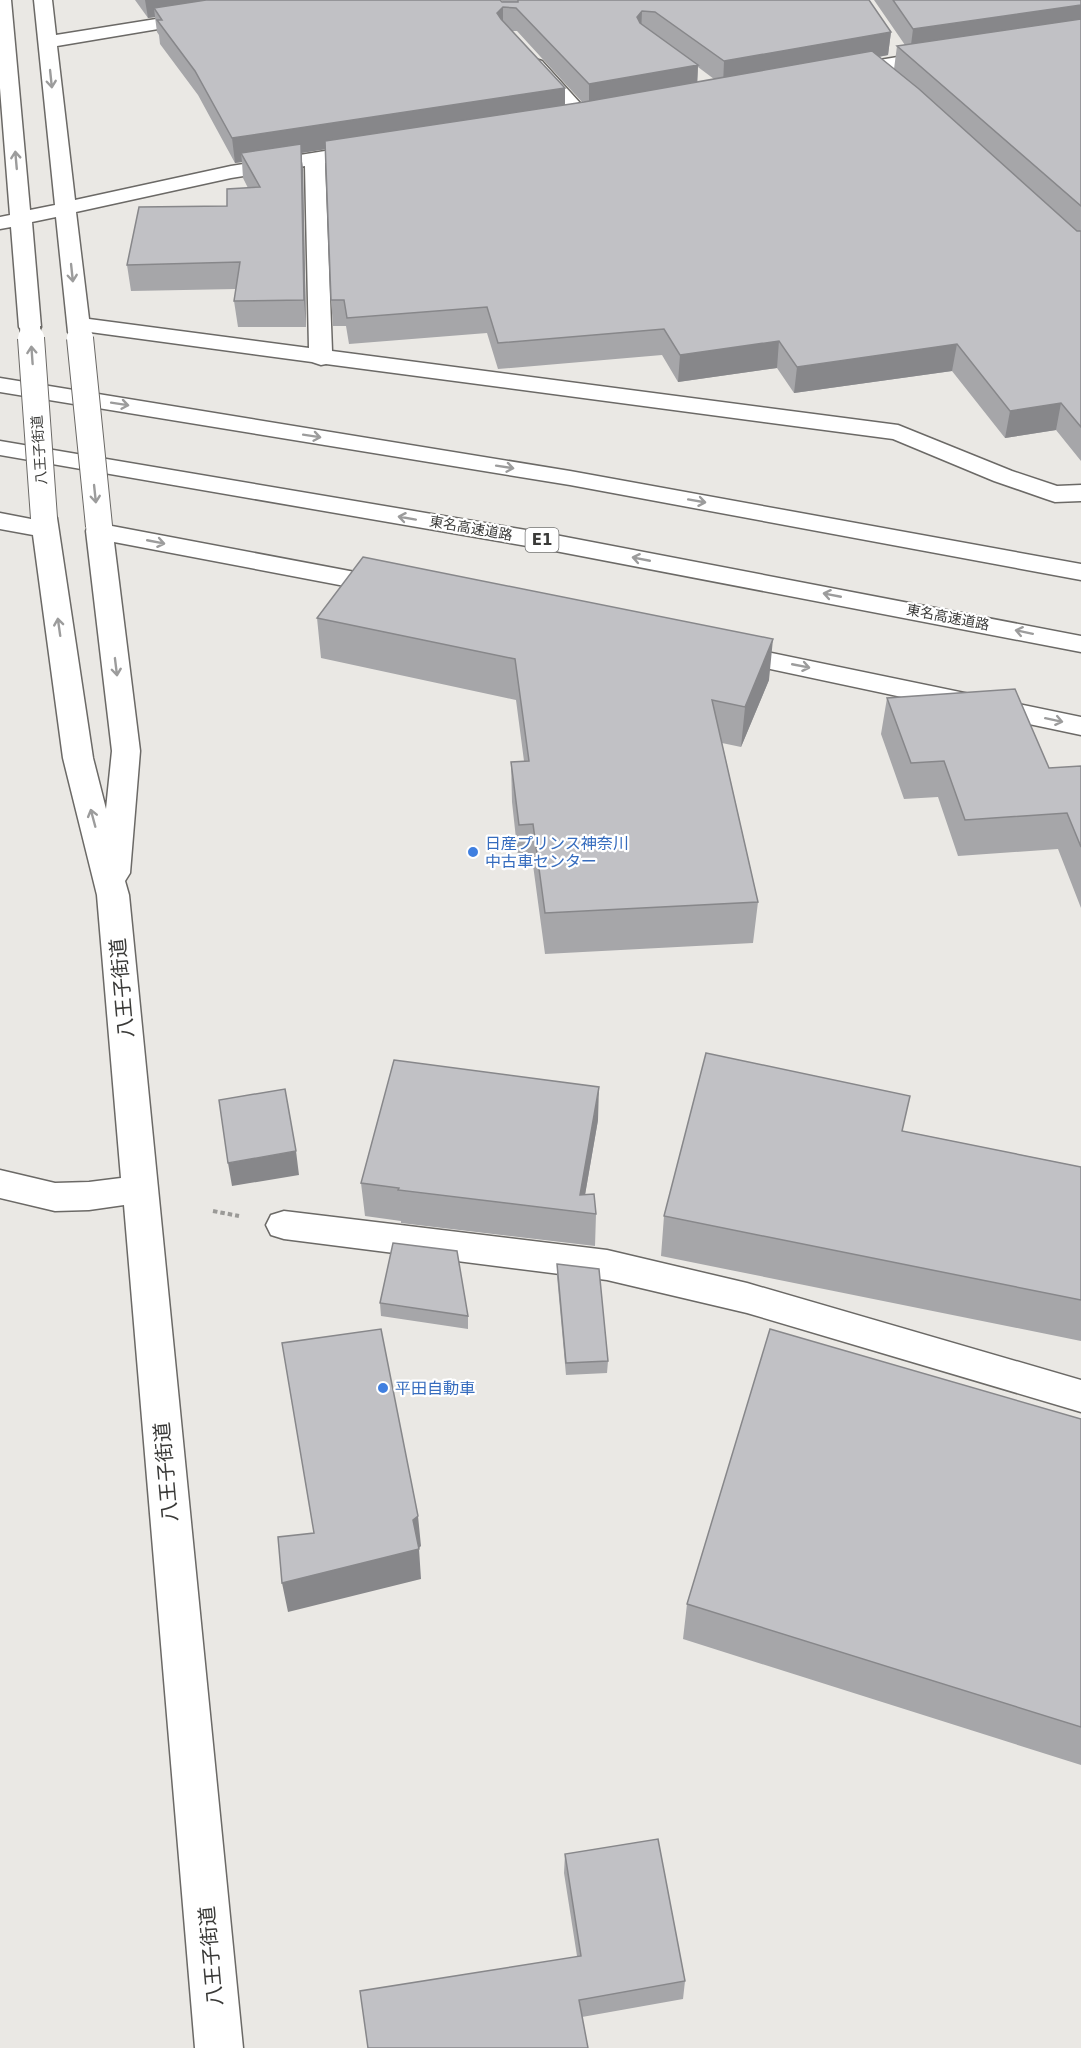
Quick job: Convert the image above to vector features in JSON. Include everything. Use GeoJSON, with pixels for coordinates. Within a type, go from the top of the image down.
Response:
{"type":"FeatureCollection","features":[{"type":"Feature","properties":{"kind":"main road","name":"八王子街道"},"geometry":{"type":"LineString","coordinates":[[2,0],[10,220],[30,327],[45,524],[78,758],[113,895],[219,2048]]}},
{"type":"Feature","properties":{"kind":"main road","name":"八王子街道"},"geometry":{"type":"LineString","coordinates":[[48,1],[47,42],[99,529],[126,751],[113,895]]}},
{"type":"Feature","properties":{"kind":"main road"},"geometry":{"type":"LineString","coordinates":[[47,42],[214,15]]}},
{"type":"Feature","properties":{"kind":"main road"},"geometry":{"type":"LineString","coordinates":[[829,74],[873,66],[899,54],[963,52]]}},
{"type":"Feature","properties":{"kind":"main road"},"geometry":{"type":"LineString","coordinates":[[524,53],[584,118]]}},
{"type":"Feature","properties":{"kind":"main road"},"geometry":{"type":"LineString","coordinates":[[873,66],[890,80]]}},
{"type":"Feature","properties":{"kind":"main road"},"geometry":{"type":"LineString","coordinates":[[560,121],[606,114]]}},
{"type":"Feature","properties":{"kind":"main road"},"geometry":{"type":"LineString","coordinates":[[10,220],[231,172],[385,148]]}},
{"type":"Feature","properties":{"kind":"main road"},"geometry":{"type":"LineString","coordinates":[[315,158],[321,357]]}},
{"type":"Feature","properties":{"kind":"main road"},"geometry":{"type":"LineString","coordinates":[[78,328],[321,357],[898,432],[1055,495],[1081,493]]}},
{"type":"Feature","properties":{"kind":"main road"},"geometry":{"type":"LineString","coordinates":[[0,385],[570,478],[1081,572]]}},
{"type":"Feature","properties":{"kind":"main road","name":"東名高速道路"},"geometry":{"type":"LineString","coordinates":[[0,448],[550,542],[1081,644]]}},
{"type":"Feature","properties":{"kind":"main road"},"geometry":{"type":"LineString","coordinates":[[0,521],[45,524]]}},
{"type":"Feature","properties":{"kind":"main road"},"geometry":{"type":"LineString","coordinates":[[99,529],[416,592]]}},
{"type":"Feature","properties":{"kind":"main road"},"geometry":{"type":"LineString","coordinates":[[707,648],[1081,726]]}},
{"type":"Feature","properties":{"kind":"main road"},"geometry":{"type":"LineString","coordinates":[[0,1184],[56,1197],[89,1196],[139,1189]]}},
{"type":"Feature","properties":{"kind":"main road"},"geometry":{"type":"LineString","coordinates":[[284,1225],[607,1265],[747,1298],[1081,1396]]}},
{"type":"Feature","properties":{"kind":"path"},"geometry":{"type":"LineString","coordinates":[[213,1211],[244,1217]]}},
{"type":"Feature","properties":{"kind":"building"},"geometry":{"type":"Polygon","coordinates":[[[206,0],[500,0],[518,2],[518,0],[869,0],[891,32],[724,61],[655,12],[642,11],[637,17],[640,23],[698,65],[589,84],[516,8],[503,7],[497,13],[501,19],[565,88],[232,138],[195,71],[157,20],[162,20],[154,8],[206,0]]]}},
{"type":"Feature","properties":{"kind":"building"},"geometry":{"type":"Polygon","coordinates":[[[893,0],[1081,0],[1081,5],[913,29],[893,0]]]}},
{"type":"Feature","properties":{"kind":"building"},"geometry":{"type":"Polygon","coordinates":[[[1081,19],[1081,206],[897,46],[1081,19]]]}},
{"type":"Feature","properties":{"kind":"building"},"geometry":{"type":"Polygon","coordinates":[[[872,51],[919,89],[1077,231],[1081,231],[1081,427],[1061,403],[1010,411],[957,344],[797,367],[779,341],[680,355],[664,329],[498,343],[487,307],[347,318],[344,300],[331,300],[325,141],[584,102],[872,51]]]}},
{"type":"Feature","properties":{"kind":"building"},"geometry":{"type":"Polygon","coordinates":[[[301,144],[304,300],[234,301],[240,262],[127,265],[139,207],[227,206],[227,189],[260,187],[241,153],[301,144]]]}},
{"type":"Feature","properties":{"kind":"building"},"geometry":{"type":"Polygon","coordinates":[[[363,557],[773,639],[745,707],[712,700],[758,902],[545,913],[533,824],[519,825],[511,762],[529,761],[515,659],[317,618],[363,557]]]}},
{"type":"Feature","properties":{"kind":"building"},"geometry":{"type":"Polygon","coordinates":[[[1015,689],[1049,768],[1081,766],[1081,847],[1067,813],[965,820],[944,761],[911,763],[887,698],[1015,689]]]}},
{"type":"Feature","properties":{"kind":"building"},"geometry":{"type":"Polygon","coordinates":[[[706,1053],[910,1096],[902,1131],[1081,1167],[1081,1300],[664,1216],[706,1053]]]}},
{"type":"Feature","properties":{"kind":"building"},"geometry":{"type":"Polygon","coordinates":[[[394,1060],[599,1087],[580,1195],[594,1194],[596,1214],[398,1190],[399,1188],[361,1183],[394,1060]]]}},
{"type":"Feature","properties":{"kind":"building"},"geometry":{"type":"Polygon","coordinates":[[[285,1089],[296,1151],[228,1163],[219,1100],[285,1089]]]}},
{"type":"Feature","properties":{"kind":"building"},"geometry":{"type":"Polygon","coordinates":[[[393,1243],[457,1251],[468,1316],[380,1303],[393,1243]]]}},
{"type":"Feature","properties":{"kind":"building"},"geometry":{"type":"Polygon","coordinates":[[[557,1264],[599,1269],[608,1361],[566,1363],[557,1264]]]}},
{"type":"Feature","properties":{"kind":"building"},"geometry":{"type":"Polygon","coordinates":[[[381,1329],[418,1516],[413,1520],[419,1549],[282,1583],[278,1537],[314,1533],[282,1343],[381,1329]]]}},
{"type":"Feature","properties":{"kind":"building"},"geometry":{"type":"Polygon","coordinates":[[[770,1329],[1081,1419],[1081,1727],[687,1604],[770,1329]]]}},
{"type":"Feature","properties":{"kind":"building"},"geometry":{"type":"Polygon","coordinates":[[[658,1839],[685,1981],[579,2000],[588,2048],[368,2048],[360,1991],[581,1956],[565,1854],[658,1839]]]}},
{"type":"Feature","properties":{"kind":"place","name":"日産プリンス神奈川 中古車センター"},"geometry":{"type":"Point","coordinates":[473,852]}},
{"type":"Feature","properties":{"kind":"place","name":"平田自動車"},"geometry":{"type":"Point","coordinates":[383,1388]}}]}
